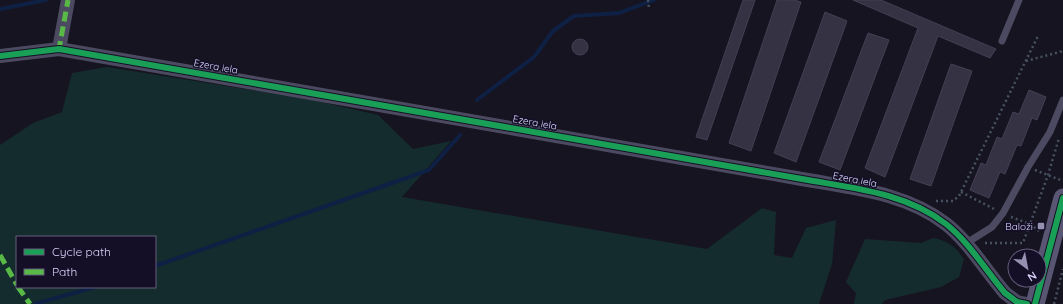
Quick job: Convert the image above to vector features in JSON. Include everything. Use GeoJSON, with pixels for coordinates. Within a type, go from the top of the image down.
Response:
{"type":"FeatureCollection","features":[{"type":"Feature","properties":{"kind":"main road"},"geometry":{"type":"LineString","coordinates":[[1035,304],[1063,198]]}},
{"type":"Feature","properties":{"kind":"street"},"geometry":{"type":"LineString","coordinates":[[59,49],[68,0]]}},
{"type":"Feature","properties":{"kind":"street","name":"Ezera iela"},"geometry":{"type":"LineString","coordinates":[[0,56],[59,49],[795,178],[892,197],[929,212],[947,225],[965,244],[1005,293],[1017,302],[1027,304]]}},
{"type":"Feature","properties":{"kind":"lane"},"geometry":{"type":"LineString","coordinates":[[1002,42],[1018,2],[1009,0]]}},
{"type":"Feature","properties":{"kind":"lane"},"geometry":{"type":"LineString","coordinates":[[965,244],[992,226],[999,218],[1050,132],[1063,100]]}},
{"type":"Feature","properties":{"kind":"path"},"geometry":{"type":"LineString","coordinates":[[648,0],[649,8]]}},
{"type":"Feature","properties":{"kind":"path"},"geometry":{"type":"LineString","coordinates":[[934,200],[953,201],[959,196],[1038,36]]}},
{"type":"Feature","properties":{"kind":"path"},"geometry":{"type":"LineString","coordinates":[[1025,61],[1063,51]]}},
{"type":"Feature","properties":{"kind":"path"},"geometry":{"type":"LineString","coordinates":[[984,243],[1023,243],[1048,176],[1061,132]]}},
{"type":"Feature","properties":{"kind":"path"},"geometry":{"type":"LineString","coordinates":[[1028,167],[1063,181]]}},
{"type":"Feature","properties":{"kind":"path"},"geometry":{"type":"LineString","coordinates":[[1054,304],[1063,269]]}},
{"type":"Feature","properties":{"kind":"green space"},"geometry":{"type":"Polygon","coordinates":[[[107,67],[313,100],[378,115],[413,149],[451,141],[402,197],[707,249],[762,208],[776,212],[774,255],[792,258],[806,228],[836,220],[832,264],[819,304],[0,304],[0,145],[33,123],[62,112],[72,73],[107,67]]]}},
{"type":"Feature","properties":{"kind":"green space"},"geometry":{"type":"Polygon","coordinates":[[[933,238],[951,245],[964,259],[959,277],[941,287],[885,300],[882,304],[854,304],[856,293],[846,282],[865,239],[921,243],[933,238]]]}},
{"type":"Feature","properties":{"kind":"building"},"geometry":{"type":"Polygon","coordinates":[[[743,0],[755,0],[707,140],[696,137],[743,0]]]}},
{"type":"Feature","properties":{"kind":"building"},"geometry":{"type":"Polygon","coordinates":[[[777,0],[794,0],[801,2],[751,151],[729,143],[777,0]]]}},
{"type":"Feature","properties":{"kind":"building"},"geometry":{"type":"Polygon","coordinates":[[[853,0],[881,0],[996,49],[990,58],[938,36],[885,177],[865,168],[918,28],[853,0]]]}},
{"type":"Feature","properties":{"kind":"building"},"geometry":{"type":"Polygon","coordinates":[[[825,12],[847,21],[796,162],[774,153],[825,12]]]}},
{"type":"Feature","properties":{"kind":"building"},"geometry":{"type":"Polygon","coordinates":[[[868,33],[889,40],[840,170],[819,162],[868,33]]]}},
{"type":"Feature","properties":{"kind":"building"},"geometry":{"type":"Polygon","coordinates":[[[580,39],[587,44],[588,47],[583,54],[580,55],[573,50],[572,47],[577,40],[580,39]]]}},
{"type":"Feature","properties":{"kind":"building"},"geometry":{"type":"Polygon","coordinates":[[[951,64],[972,71],[931,186],[910,179],[951,64]]]}},
{"type":"Feature","properties":{"kind":"building"},"geometry":{"type":"Polygon","coordinates":[[[1029,90],[1046,97],[1037,120],[1032,118],[1021,146],[1017,145],[1005,174],[1000,172],[989,198],[970,190],[981,163],[986,165],[997,137],[1002,139],[1013,112],[1019,114],[1029,90]]]}},
{"type":"Feature","properties":{"kind":"waterway"},"geometry":{"type":"LineString","coordinates":[[0,9],[46,0]]}},
{"type":"Feature","properties":{"kind":"waterway"},"geometry":{"type":"LineString","coordinates":[[477,100],[534,57],[553,31],[574,16],[619,13],[654,0]]}},
{"type":"Feature","properties":{"kind":"waterway"},"geometry":{"type":"LineString","coordinates":[[156,266],[429,170],[460,135]]}},
{"type":"Feature","properties":{"kind":"waterway"},"geometry":{"type":"LineString","coordinates":[[35,304],[91,288]]}},
{"type":"Feature","properties":{"kind":"marked path"},"geometry":{"type":"LineString","coordinates":[[57,49],[59,49],[68,0]]}},
{"type":"Feature","properties":{"kind":"marked path"},"geometry":{"type":"LineString","coordinates":[[0,255],[16,283]]}},
{"type":"Feature","properties":{"kind":"marked path"},"geometry":{"type":"LineString","coordinates":[[19,288],[30,304]]}},
{"type":"Feature","properties":{"kind":"cycle path"},"geometry":{"type":"LineString","coordinates":[[0,56],[59,49],[839,185],[877,193],[913,205],[930,213],[946,224],[970,248],[1005,293],[1017,302],[1027,304]]}},
{"type":"Feature","properties":{"kind":"cycle path"},"geometry":{"type":"LineString","coordinates":[[1035,304],[1063,198]]}},
{"type":"Feature","properties":{"kind":"place","name":"Baloži"},"geometry":{"type":"Point","coordinates":[1041,226]}}]}
